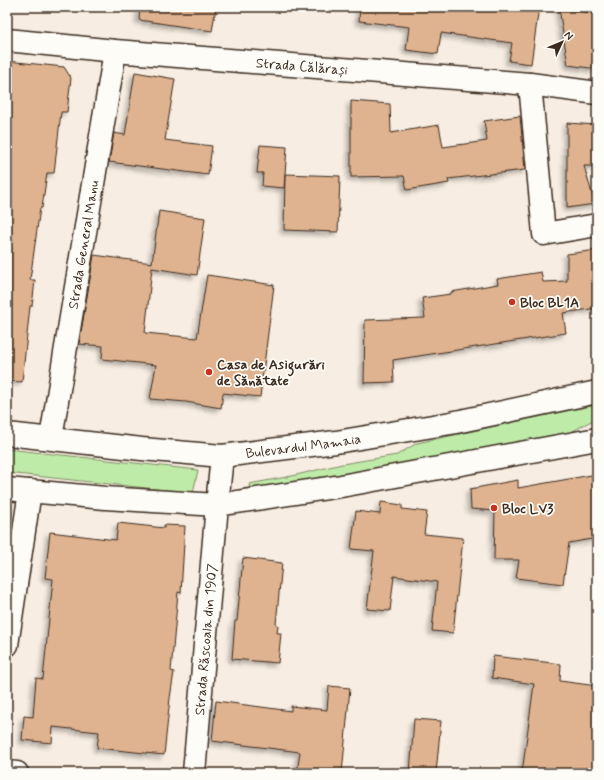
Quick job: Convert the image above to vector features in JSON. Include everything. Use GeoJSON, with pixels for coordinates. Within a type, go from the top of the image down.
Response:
{"type":"FeatureCollection","features":[{"type":"Feature","properties":{"kind":"street","name":"Strada Călărași"},"geometry":{"type":"LineString","coordinates":[[7,40],[116,51],[530,84],[597,92]]}},
{"type":"Feature","properties":{"kind":"street","name":"Strada General Manu"},"geometry":{"type":"LineString","coordinates":[[51,438],[116,51]]}},
{"type":"Feature","properties":{"kind":"street"},"geometry":{"type":"LineString","coordinates":[[530,84],[544,234],[597,225]]}},
{"type":"Feature","properties":{"kind":"street","name":"Bulevardul Mamaia"},"geometry":{"type":"LineString","coordinates":[[7,434],[51,438],[142,450],[222,456],[336,442],[451,423],[597,392]]}},
{"type":"Feature","properties":{"kind":"street"},"geometry":{"type":"LineString","coordinates":[[7,489],[105,498],[217,505],[341,486],[597,439]]}},
{"type":"Feature","properties":{"kind":"street","name":"Strada Răscoala din 1907"},"geometry":{"type":"LineString","coordinates":[[194,773],[222,456]]}},
{"type":"Feature","properties":{"kind":"street"},"geometry":{"type":"LineString","coordinates":[[7,645],[30,491]]}},
{"type":"Feature","properties":{"kind":"street"},"geometry":{"type":"LineString","coordinates":[[7,772],[17,773]]}},
{"type":"Feature","properties":{"kind":"green space"},"geometry":{"type":"Polygon","coordinates":[[[597,405],[597,419],[555,441],[250,489],[249,484],[292,476],[342,464],[397,455],[417,443],[597,405]]]}},
{"type":"Feature","properties":{"kind":"green space"},"geometry":{"type":"Polygon","coordinates":[[[7,449],[198,470],[193,493],[7,473],[7,449]]]}},
{"type":"Feature","properties":{"kind":"building"},"geometry":{"type":"Polygon","coordinates":[[[140,7],[216,7],[212,31],[139,20],[140,7]]]}},
{"type":"Feature","properties":{"kind":"building"},"geometry":{"type":"Polygon","coordinates":[[[360,7],[539,7],[531,64],[509,61],[512,43],[441,33],[438,54],[406,50],[409,27],[359,21],[360,7]]]}},
{"type":"Feature","properties":{"kind":"building"},"geometry":{"type":"Polygon","coordinates":[[[559,8],[597,14],[597,69],[568,65],[559,8]]]}},
{"type":"Feature","properties":{"kind":"building"},"geometry":{"type":"Polygon","coordinates":[[[7,61],[64,67],[71,78],[67,112],[61,112],[54,173],[47,173],[42,208],[40,208],[30,280],[35,280],[32,306],[30,306],[22,382],[7,381],[7,61]]]}},
{"type":"Feature","properties":{"kind":"building"},"geometry":{"type":"Polygon","coordinates":[[[135,72],[175,79],[165,140],[212,146],[208,175],[109,162],[114,133],[125,135],[135,72]]]}},
{"type":"Feature","properties":{"kind":"building"},"geometry":{"type":"Polygon","coordinates":[[[351,101],[390,104],[391,133],[439,125],[443,147],[487,141],[484,121],[520,116],[525,170],[448,179],[449,183],[407,190],[404,176],[351,177],[351,101]]]}},
{"type":"Feature","properties":{"kind":"building"},"geometry":{"type":"Polygon","coordinates":[[[567,123],[597,125],[597,166],[584,166],[595,204],[567,208],[567,123]]]}},
{"type":"Feature","properties":{"kind":"building"},"geometry":{"type":"Polygon","coordinates":[[[260,145],[287,147],[284,188],[262,186],[263,173],[257,173],[260,145]]]}},
{"type":"Feature","properties":{"kind":"building"},"geometry":{"type":"Polygon","coordinates":[[[285,174],[340,176],[338,232],[284,230],[285,174]]]}},
{"type":"Feature","properties":{"kind":"building"},"geometry":{"type":"Polygon","coordinates":[[[159,211],[205,218],[197,275],[152,268],[145,333],[197,338],[207,275],[274,285],[260,397],[223,393],[221,408],[186,402],[150,399],[156,365],[102,359],[103,346],[79,344],[94,255],[152,263],[159,211]]]}},
{"type":"Feature","properties":{"kind":"building","name":"Bloc BL1A"},"geometry":{"type":"Polygon","coordinates":[[[597,250],[597,308],[563,313],[566,333],[393,360],[394,382],[364,383],[365,320],[425,318],[422,298],[451,294],[451,292],[498,284],[497,279],[541,272],[543,282],[567,281],[567,254],[597,250]]]}},
{"type":"Feature","properties":{"kind":"building"},"geometry":{"type":"Polygon","coordinates":[[[597,474],[597,538],[569,543],[563,584],[516,578],[519,560],[494,560],[495,511],[471,509],[470,489],[518,480],[518,488],[597,474]]]}},
{"type":"Feature","properties":{"kind":"building"},"geometry":{"type":"Polygon","coordinates":[[[381,502],[402,505],[402,509],[427,512],[424,534],[463,538],[453,633],[432,631],[437,582],[394,576],[390,611],[367,609],[374,551],[351,549],[356,511],[380,514],[381,502]]]}},
{"type":"Feature","properties":{"kind":"building"},"geometry":{"type":"Polygon","coordinates":[[[118,523],[164,528],[164,525],[185,526],[181,593],[178,592],[171,671],[174,672],[164,755],[97,748],[99,732],[53,727],[52,743],[22,740],[24,716],[33,717],[36,678],[43,679],[53,579],[45,578],[50,532],[116,540],[118,523]]]}},
{"type":"Feature","properties":{"kind":"building"},"geometry":{"type":"Polygon","coordinates":[[[243,558],[282,563],[276,624],[278,625],[277,633],[281,633],[278,663],[232,659],[243,558]]]}},
{"type":"Feature","properties":{"kind":"building"},"geometry":{"type":"Polygon","coordinates":[[[493,656],[561,664],[560,681],[597,686],[597,754],[595,773],[522,773],[534,684],[492,678],[493,656]]]}},
{"type":"Feature","properties":{"kind":"building"},"geometry":{"type":"Polygon","coordinates":[[[329,686],[350,688],[342,773],[297,773],[300,752],[212,741],[216,701],[291,711],[291,706],[327,710],[329,686]]]}},
{"type":"Feature","properties":{"kind":"building"},"geometry":{"type":"Polygon","coordinates":[[[414,719],[441,721],[436,773],[410,773],[414,719]]]}},
{"type":"Feature","properties":{"kind":"place","name":"Bloc BL1A"},"geometry":{"type":"Point","coordinates":[512,302]}},
{"type":"Feature","properties":{"kind":"place","name":"Casa de Asigurări de Sănătate"},"geometry":{"type":"Point","coordinates":[209,372]}},
{"type":"Feature","properties":{"kind":"place","name":"Bloc LV3"},"geometry":{"type":"Point","coordinates":[494,508]}}]}
